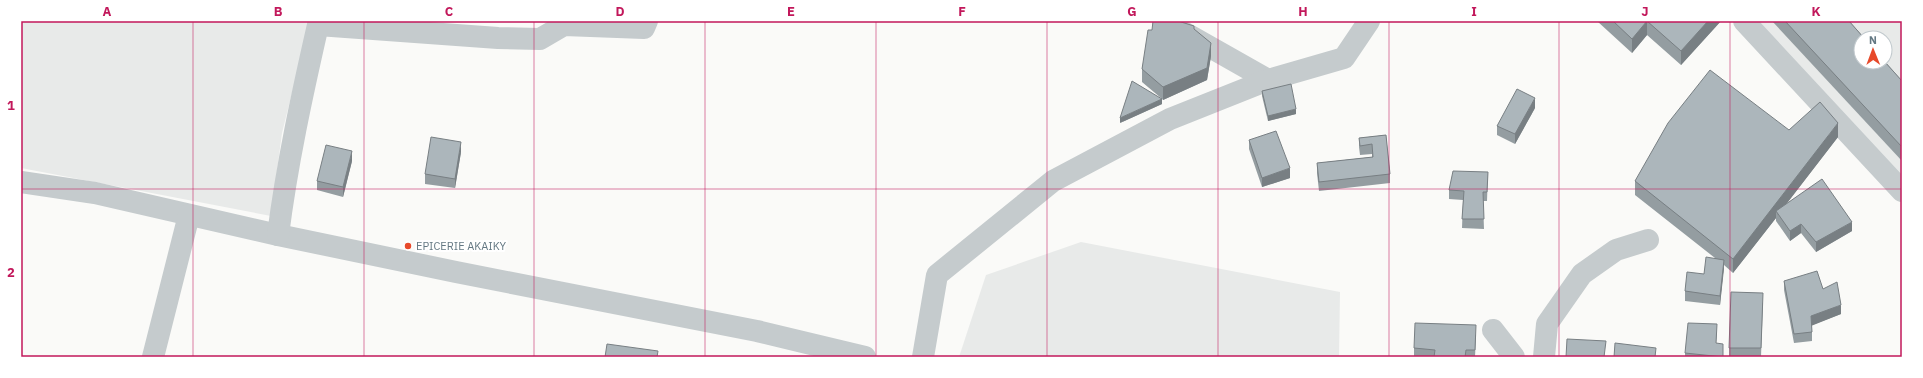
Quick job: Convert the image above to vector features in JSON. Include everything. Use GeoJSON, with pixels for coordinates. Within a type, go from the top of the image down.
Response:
{"type":"FeatureCollection","features":[{"type":"Feature","properties":{"kind":"street"},"geometry":{"type":"LineString","coordinates":[[278,235],[290,156],[318,25],[498,38],[540,39],[564,25],[644,28],[647,21]]}},
{"type":"Feature","properties":{"kind":"street"},"geometry":{"type":"LineString","coordinates":[[1164,21],[1268,80]]}},
{"type":"Feature","properties":{"kind":"street"},"geometry":{"type":"LineString","coordinates":[[923,357],[937,275],[1053,181],[1170,119],[1268,80],[1344,58],[1368,21]]}},
{"type":"Feature","properties":{"kind":"street"},"geometry":{"type":"LineString","coordinates":[[1744,21],[1902,191]]}},
{"type":"Feature","properties":{"kind":"street"},"geometry":{"type":"LineString","coordinates":[[21,182],[95,194],[278,235],[456,272],[757,331],[866,357]]}},
{"type":"Feature","properties":{"kind":"street"},"geometry":{"type":"LineString","coordinates":[[152,357],[189,215]]}},
{"type":"Feature","properties":{"kind":"street"},"geometry":{"type":"LineString","coordinates":[[1544,357],[1547,324],[1582,274],[1616,250],[1648,240]]}},
{"type":"Feature","properties":{"kind":"street"},"geometry":{"type":"LineString","coordinates":[[1493,330],[1514,357]]}},
{"type":"Feature","properties":{"kind":"shaded area"},"geometry":{"type":"Polygon","coordinates":[[[21,21],[310,21],[282,133],[271,216],[21,168],[21,21]]]}},
{"type":"Feature","properties":{"kind":"shaded area"},"geometry":{"type":"Polygon","coordinates":[[[1748,21],[1902,21],[1902,176],[1748,21]]]}},
{"type":"Feature","properties":{"kind":"shaded area"},"geometry":{"type":"Polygon","coordinates":[[[1081,242],[1340,292],[1339,357],[959,357],[986,275],[1081,242]]]}},
{"type":"Feature","properties":{"kind":"building"},"geometry":{"type":"Polygon","coordinates":[[[1153,21],[1178,21],[1194,26],[1194,29],[1211,43],[1207,68],[1163,87],[1142,69],[1148,30],[1152,30],[1153,21]]]}},
{"type":"Feature","properties":{"kind":"building"},"geometry":{"type":"Polygon","coordinates":[[[1613,21],[1647,21],[1632,39],[1613,21]]]}},
{"type":"Feature","properties":{"kind":"building"},"geometry":{"type":"Polygon","coordinates":[[[1647,21],[1708,21],[1681,51],[1647,21]]]}},
{"type":"Feature","properties":{"kind":"building"},"geometry":{"type":"Polygon","coordinates":[[[1785,21],[1849,21],[1857,30],[1853,30],[1853,70],[1892,70],[1902,81],[1902,147],[1785,21]]]}},
{"type":"Feature","properties":{"kind":"building"},"geometry":{"type":"Polygon","coordinates":[[[1710,70],[1789,130],[1820,102],[1838,123],[1733,259],[1635,181],[1668,123],[1710,70]]]}},
{"type":"Feature","properties":{"kind":"building"},"geometry":{"type":"Polygon","coordinates":[[[1132,81],[1162,99],[1120,118],[1132,81]]]}},
{"type":"Feature","properties":{"kind":"building"},"geometry":{"type":"Polygon","coordinates":[[[1291,84],[1296,109],[1268,116],[1262,91],[1291,84]]]}},
{"type":"Feature","properties":{"kind":"building"},"geometry":{"type":"Polygon","coordinates":[[[1517,89],[1535,98],[1515,134],[1497,126],[1517,89]]]}},
{"type":"Feature","properties":{"kind":"building"},"geometry":{"type":"Polygon","coordinates":[[[1276,131],[1290,168],[1262,178],[1249,140],[1276,131]]]}},
{"type":"Feature","properties":{"kind":"building"},"geometry":{"type":"Polygon","coordinates":[[[1386,135],[1390,174],[1319,182],[1317,163],[1373,157],[1372,144],[1360,146],[1359,138],[1386,135]]]}},
{"type":"Feature","properties":{"kind":"building"},"geometry":{"type":"Polygon","coordinates":[[[431,137],[461,142],[455,179],[425,174],[431,137]]]}},
{"type":"Feature","properties":{"kind":"building"},"geometry":{"type":"Polygon","coordinates":[[[326,145],[352,151],[343,187],[317,181],[326,145]]]}},
{"type":"Feature","properties":{"kind":"building"},"geometry":{"type":"Polygon","coordinates":[[[1453,171],[1488,172],[1487,192],[1483,192],[1484,219],[1462,219],[1464,191],[1449,190],[1453,171]]]}},
{"type":"Feature","properties":{"kind":"building"},"geometry":{"type":"Polygon","coordinates":[[[1822,179],[1852,222],[1816,242],[1801,224],[1790,231],[1776,211],[1822,179]]]}},
{"type":"Feature","properties":{"kind":"building"},"geometry":{"type":"Polygon","coordinates":[[[1706,257],[1724,260],[1720,296],[1685,291],[1687,272],[1704,274],[1706,257]]]}},
{"type":"Feature","properties":{"kind":"building"},"geometry":{"type":"Polygon","coordinates":[[[1817,271],[1823,289],[1837,282],[1841,305],[1811,316],[1812,332],[1794,334],[1784,281],[1817,271]]]}},
{"type":"Feature","properties":{"kind":"building"},"geometry":{"type":"Polygon","coordinates":[[[1731,292],[1763,293],[1761,348],[1729,348],[1731,292]]]}},
{"type":"Feature","properties":{"kind":"building"},"geometry":{"type":"Polygon","coordinates":[[[1415,323],[1476,325],[1475,350],[1466,350],[1465,357],[1434,357],[1435,350],[1414,348],[1415,323]]]}},
{"type":"Feature","properties":{"kind":"building"},"geometry":{"type":"Polygon","coordinates":[[[1688,323],[1717,324],[1716,343],[1723,344],[1723,357],[1685,353],[1688,323]]]}},
{"type":"Feature","properties":{"kind":"building"},"geometry":{"type":"Polygon","coordinates":[[[1567,339],[1606,341],[1604,357],[1566,357],[1567,339]]]}},
{"type":"Feature","properties":{"kind":"building"},"geometry":{"type":"Polygon","coordinates":[[[1615,343],[1656,348],[1655,357],[1614,357],[1615,343]]]}},
{"type":"Feature","properties":{"kind":"building"},"geometry":{"type":"Polygon","coordinates":[[[607,344],[658,351],[657,357],[605,357],[607,344]]]}},
{"type":"Feature","properties":{"kind":"place","name":"EPICERIE AKAIKY"},"geometry":{"type":"Point","coordinates":[408,246]}}]}
